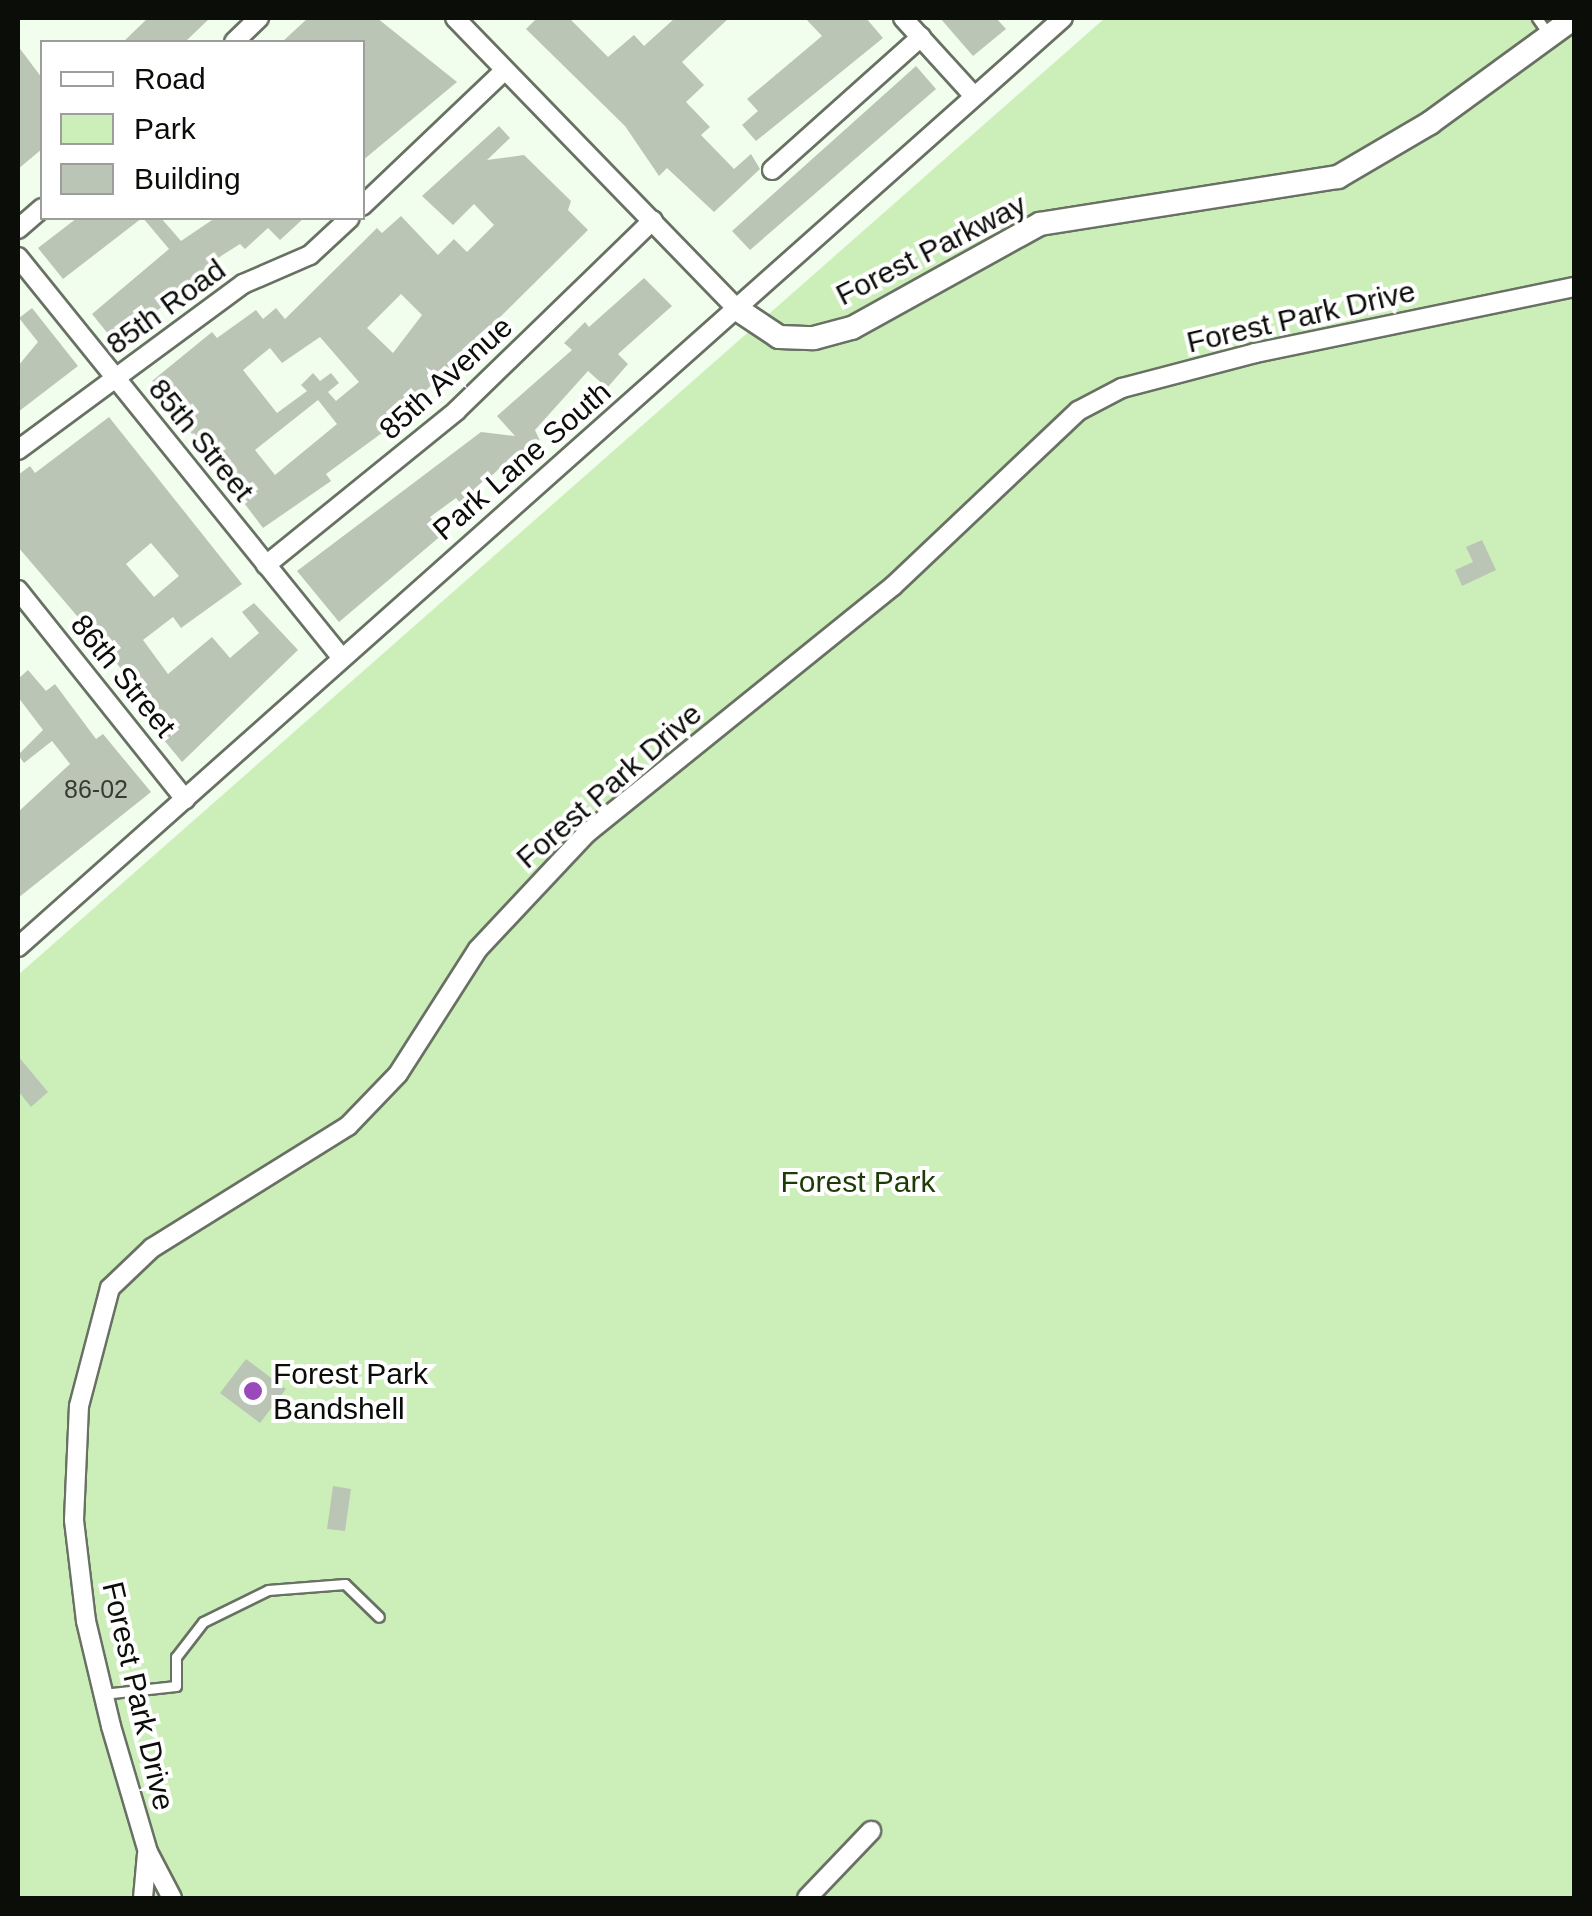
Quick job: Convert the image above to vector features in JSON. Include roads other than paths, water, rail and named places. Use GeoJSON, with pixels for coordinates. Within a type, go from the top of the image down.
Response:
{"type":"FeatureCollection","features":[{"type":"Feature","properties":{"kind":"street"},"geometry":{"type":"LineString","coordinates":[[236,40],[259,18]]}},
{"type":"Feature","properties":{"kind":"street","name":"Forest Parkway"},"geometry":{"type":"LineString","coordinates":[[455,18],[737,309],[779,337],[814,338],[852,328],[1040,224],[1338,178],[1430,124],[1543,27],[1574,18]]}},
{"type":"Feature","properties":{"kind":"street"},"geometry":{"type":"LineString","coordinates":[[903,18],[974,96]]}},
{"type":"Feature","properties":{"kind":"street","name":"Park Lane South"},"geometry":{"type":"LineString","coordinates":[[18,946],[1063,18]]}},
{"type":"Feature","properties":{"kind":"street"},"geometry":{"type":"LineString","coordinates":[[772,170],[921,37]]}},
{"type":"Feature","properties":{"kind":"street"},"geometry":{"type":"LineString","coordinates":[[365,203],[505,70]]}},
{"type":"Feature","properties":{"kind":"street"},"geometry":{"type":"LineString","coordinates":[[18,229],[40,210]]}},
{"type":"Feature","properties":{"kind":"street","name":"85th Road"},"geometry":{"type":"LineString","coordinates":[[18,450],[243,284],[310,256],[348,220]]}},
{"type":"Feature","properties":{"kind":"street","name":"85th Avenue"},"geometry":{"type":"LineString","coordinates":[[266,565],[456,411],[652,220]]}},
{"type":"Feature","properties":{"kind":"street","name":"85th Street"},"geometry":{"type":"LineString","coordinates":[[18,257],[341,657]]}},
{"type":"Feature","properties":{"kind":"street","name":"Forest Park Drive"},"geometry":{"type":"LineString","coordinates":[[172,1898],[148,1852],[104,1694],[74,1520],[79,1406],[110,1288],[152,1248],[348,1126],[398,1074],[478,950],[587,834],[893,586],[1078,411],[1122,388],[1255,354],[1574,287]]}},
{"type":"Feature","properties":{"kind":"street","name":"86th Street"},"geometry":{"type":"LineString","coordinates":[[18,590],[185,798]]}},
{"type":"Feature","properties":{"kind":"street"},"geometry":{"type":"LineString","coordinates":[[806,1898],[871,1832]]}},
{"type":"Feature","properties":{"kind":"street","name":"Forest Park Drive"},"geometry":{"type":"LineString","coordinates":[[143,1898],[148,1852]]}},
{"type":"Feature","properties":{"kind":"lane"},"geometry":{"type":"LineString","coordinates":[[104,1694],[176,1686],[176,1657],[203,1622],[268,1590],[345,1584],[378,1616]]}},
{"type":"Feature","properties":{"kind":"place","name":"Forest Park Bandshell"},"geometry":{"type":"Point","coordinates":[253,1391]}},
{"type":"Feature","properties":{"kind":"park label","name":"Forest Park"},"geometry":{"type":"Point","coordinates":[858,1182]}}]}
